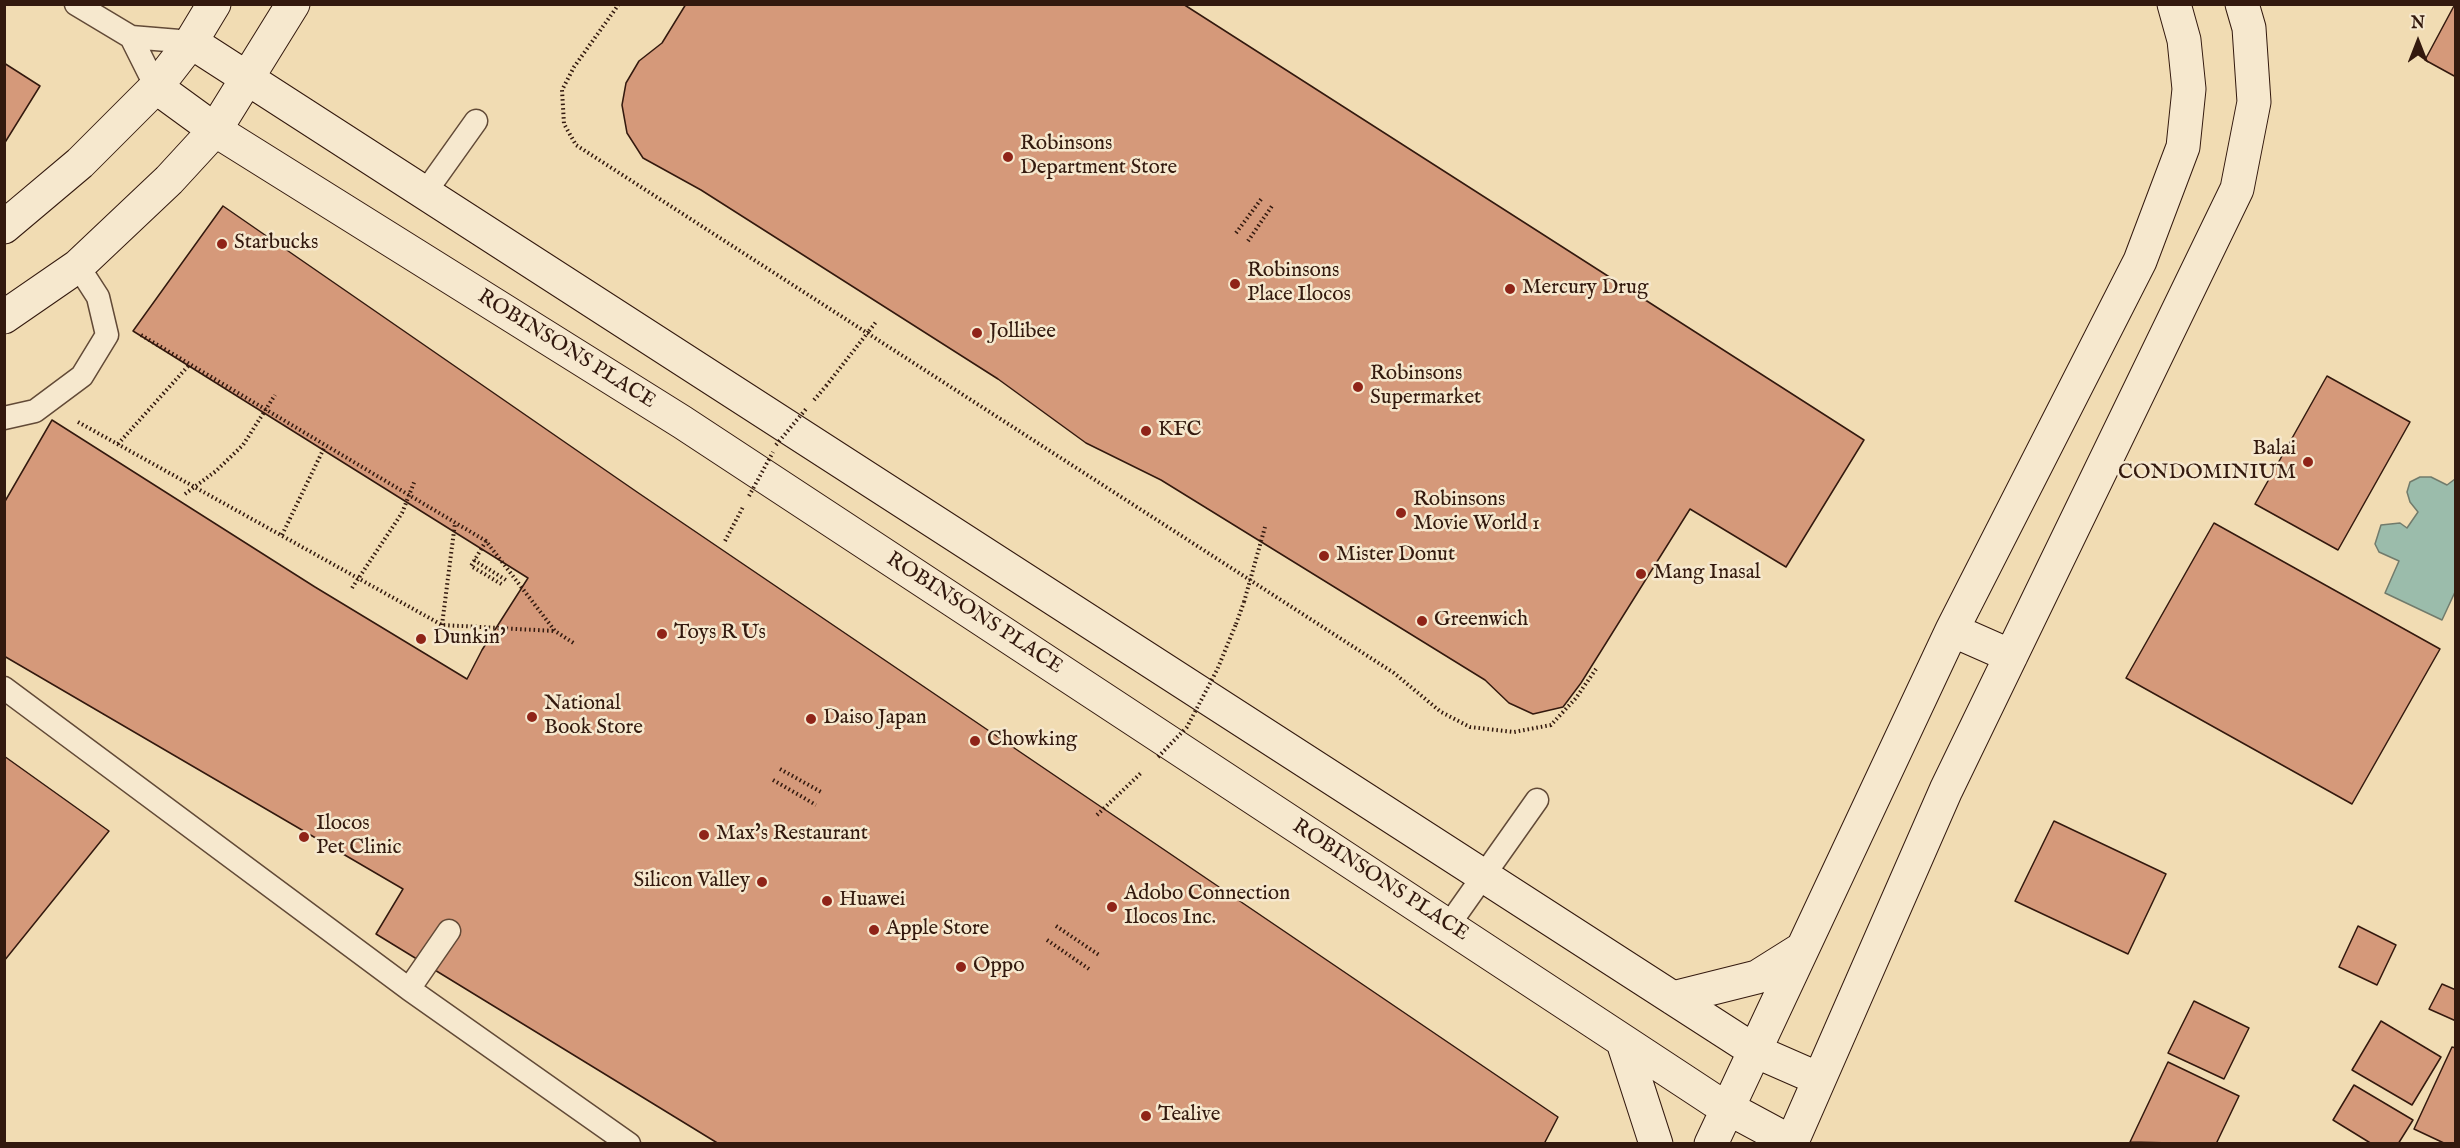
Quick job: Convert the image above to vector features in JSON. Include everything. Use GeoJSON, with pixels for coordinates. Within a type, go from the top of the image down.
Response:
{"type":"FeatureCollection","features":[{"type":"Feature","properties":{"kind":"street"},"geometry":{"type":"LineString","coordinates":[[4,227],[80,163],[156,87],[191,42],[214,4]]}},
{"type":"Feature","properties":{"kind":"street"},"geometry":{"type":"LineString","coordinates":[[4,317],[78,266],[169,180],[215,130],[248,81],[293,4]]}},
{"type":"Feature","properties":{"kind":"street"},"geometry":{"type":"LineString","coordinates":[[1712,1143],[1800,950],[1952,630],[2140,261],[2183,147],[2188,89],[2184,40],[2174,4]]}},
{"type":"Feature","properties":{"kind":"street"},"geometry":{"type":"LineString","coordinates":[[1791,1143],[1946,790],[2236,189],[2254,102],[2249,28],[2242,4]]}},
{"type":"Feature","properties":{"kind":"street"},"geometry":{"type":"LineString","coordinates":[[191,42],[248,81],[1755,1051],[1819,1079]]}},
{"type":"Feature","properties":{"kind":"street","name":"ROBINSONS PLACE"},"geometry":{"type":"LineString","coordinates":[[156,87],[215,130],[682,422],[1623,1042],[1729,1110],[1791,1143]]}},
{"type":"Feature","properties":{"kind":"street"},"geometry":{"type":"LineString","coordinates":[[1952,630],[2010,656]]}},
{"type":"Feature","properties":{"kind":"street"},"geometry":{"type":"LineString","coordinates":[[1674,998],[1757,977],[1800,950]]}},
{"type":"Feature","properties":{"kind":"street"},"geometry":{"type":"LineString","coordinates":[[1623,1042],[1656,1143]]}},
{"type":"Feature","properties":{"kind":"lane"},"geometry":{"type":"LineString","coordinates":[[76,4],[131,37],[191,42]]}},
{"type":"Feature","properties":{"kind":"lane"},"geometry":{"type":"LineString","coordinates":[[131,37],[156,87]]}},
{"type":"Feature","properties":{"kind":"lane"},"geometry":{"type":"LineString","coordinates":[[424,194],[476,121]]}},
{"type":"Feature","properties":{"kind":"lane"},"geometry":{"type":"LineString","coordinates":[[4,418],[35,411],[82,376],[107,335],[98,297],[78,266]]}},
{"type":"Feature","properties":{"kind":"lane"},"geometry":{"type":"LineString","coordinates":[[4,688],[409,989],[629,1143]]}},
{"type":"Feature","properties":{"kind":"lane"},"geometry":{"type":"LineString","coordinates":[[1448,926],[1538,800]]}},
{"type":"Feature","properties":{"kind":"lane"},"geometry":{"type":"LineString","coordinates":[[409,989],[448,931]]}},
{"type":"Feature","properties":{"kind":"path"},"geometry":{"type":"LineString","coordinates":[[619,4],[574,67],[562,90],[564,124],[576,145],[1394,673],[1441,712],[1470,727],[1514,732],[1551,725],[1576,698],[1596,669]]}},
{"type":"Feature","properties":{"kind":"path"},"geometry":{"type":"LineString","coordinates":[[1236,233],[1262,198]]}},
{"type":"Feature","properties":{"kind":"path"},"geometry":{"type":"LineString","coordinates":[[1248,241],[1272,206]]}},
{"type":"Feature","properties":{"kind":"path"},"geometry":{"type":"LineString","coordinates":[[101,311],[486,541],[555,631],[575,644]]}},
{"type":"Feature","properties":{"kind":"path"},"geometry":{"type":"LineString","coordinates":[[825,386],[876,322]]}},
{"type":"Feature","properties":{"kind":"path"},"geometry":{"type":"LineString","coordinates":[[118,444],[190,364]]}},
{"type":"Feature","properties":{"kind":"path"},"geometry":{"type":"LineString","coordinates":[[185,494],[216,471],[243,445],[275,394]]}},
{"type":"Feature","properties":{"kind":"path"},"geometry":{"type":"LineString","coordinates":[[45,403],[442,625],[555,631]]}},
{"type":"Feature","properties":{"kind":"path"},"geometry":{"type":"LineString","coordinates":[[776,445],[806,409]]}},
{"type":"Feature","properties":{"kind":"path"},"geometry":{"type":"LineString","coordinates":[[282,536],[325,446]]}},
{"type":"Feature","properties":{"kind":"path"},"geometry":{"type":"LineString","coordinates":[[725,541],[773,452]]}},
{"type":"Feature","properties":{"kind":"path"},"geometry":{"type":"LineString","coordinates":[[352,588],[402,513],[415,480]]}},
{"type":"Feature","properties":{"kind":"path"},"geometry":{"type":"LineString","coordinates":[[442,625],[455,523]]}},
{"type":"Feature","properties":{"kind":"path"},"geometry":{"type":"LineString","coordinates":[[1097,815],[1187,727],[1236,624],[1252,579],[1265,527]]}},
{"type":"Feature","properties":{"kind":"path"},"geometry":{"type":"LineString","coordinates":[[486,541],[471,566],[503,585]]}},
{"type":"Feature","properties":{"kind":"path"},"geometry":{"type":"LineString","coordinates":[[474,560],[506,580]]}},
{"type":"Feature","properties":{"kind":"path"},"geometry":{"type":"LineString","coordinates":[[780,769],[823,793]]}},
{"type":"Feature","properties":{"kind":"path"},"geometry":{"type":"LineString","coordinates":[[773,780],[816,805]]}},
{"type":"Feature","properties":{"kind":"path"},"geometry":{"type":"LineString","coordinates":[[1056,926],[1099,955]]}},
{"type":"Feature","properties":{"kind":"path"},"geometry":{"type":"LineString","coordinates":[[1047,940],[1089,969]]}},
{"type":"Feature","properties":{"kind":"shaded area"},"geometry":{"type":"Polygon","coordinates":[[[2420,477],[2431,477],[2447,485],[2455,479],[2455,592],[2442,620],[2385,593],[2399,561],[2379,552],[2375,544],[2381,525],[2400,523],[2407,528],[2418,512],[2410,502],[2407,492],[2410,482],[2420,477]]]}},
{"type":"Feature","properties":{"kind":"building","name":"Robinsons Place Ilocos"},"geometry":{"type":"Polygon","coordinates":[[[686,4],[1183,4],[1864,440],[1786,567],[1690,509],[1581,683],[1563,707],[1533,714],[1509,703],[1485,680],[1161,480],[1086,443],[998,379],[701,190],[643,158],[627,133],[622,105],[626,83],[639,61],[662,43],[686,4]]]}},
{"type":"Feature","properties":{"kind":"building"},"geometry":{"type":"Polygon","coordinates":[[[2456,4],[2456,77],[2425,60],[2456,4]]]}},
{"type":"Feature","properties":{"kind":"building"},"geometry":{"type":"Polygon","coordinates":[[[4,63],[40,86],[4,144],[4,63]]]}},
{"type":"Feature","properties":{"kind":"building"},"geometry":{"type":"Polygon","coordinates":[[[223,206],[637,492],[1558,1117],[1544,1144],[719,1144],[376,934],[403,889],[4,656],[4,503],[52,420],[315,587],[467,679],[482,650],[528,578],[133,331],[223,206]]]}},
{"type":"Feature","properties":{"kind":"building"},"geometry":{"type":"Polygon","coordinates":[[[2327,376],[2410,422],[2338,550],[2255,504],[2327,376]]]}},
{"type":"Feature","properties":{"kind":"building"},"geometry":{"type":"Polygon","coordinates":[[[2214,523],[2440,649],[2352,804],[2126,678],[2214,523]]]}},
{"type":"Feature","properties":{"kind":"building"},"geometry":{"type":"Polygon","coordinates":[[[4,756],[109,831],[4,961],[4,756]]]}},
{"type":"Feature","properties":{"kind":"building"},"geometry":{"type":"Polygon","coordinates":[[[2054,821],[2166,874],[2128,954],[2015,901],[2054,821]]]}},
{"type":"Feature","properties":{"kind":"building"},"geometry":{"type":"Polygon","coordinates":[[[2358,926],[2396,945],[2377,985],[2339,967],[2358,926]]]}},
{"type":"Feature","properties":{"kind":"building"},"geometry":{"type":"Polygon","coordinates":[[[2442,984],[2456,990],[2456,1021],[2429,1009],[2442,984]]]}},
{"type":"Feature","properties":{"kind":"building"},"geometry":{"type":"Polygon","coordinates":[[[2194,1001],[2249,1028],[2224,1079],[2168,1053],[2194,1001]]]}},
{"type":"Feature","properties":{"kind":"building"},"geometry":{"type":"Polygon","coordinates":[[[2381,1021],[2441,1057],[2412,1105],[2352,1070],[2381,1021]]]}},
{"type":"Feature","properties":{"kind":"building"},"geometry":{"type":"Polygon","coordinates":[[[2452,1047],[2456,1048],[2456,1140],[2454,1144],[2446,1144],[2414,1129],[2452,1047]]]}},
{"type":"Feature","properties":{"kind":"building"},"geometry":{"type":"Polygon","coordinates":[[[2168,1062],[2239,1096],[2216,1144],[2130,1142],[2168,1062]]]}},
{"type":"Feature","properties":{"kind":"building"},"geometry":{"type":"Polygon","coordinates":[[[2354,1085],[2413,1120],[2398,1144],[2372,1144],[2333,1120],[2354,1085]]]}},
{"type":"Feature","properties":{"kind":"place","name":"Robinsons Department Store"},"geometry":{"type":"Point","coordinates":[1008,157]}},
{"type":"Feature","properties":{"kind":"place","name":"Starbucks"},"geometry":{"type":"Point","coordinates":[222,244]}},
{"type":"Feature","properties":{"kind":"place","name":"Robinsons Place Ilocos"},"geometry":{"type":"Point","coordinates":[1235,284]}},
{"type":"Feature","properties":{"kind":"place","name":"Mercury Drug"},"geometry":{"type":"Point","coordinates":[1510,289]}},
{"type":"Feature","properties":{"kind":"place","name":"Jollibee"},"geometry":{"type":"Point","coordinates":[977,333]}},
{"type":"Feature","properties":{"kind":"place","name":"Robinsons Supermarket"},"geometry":{"type":"Point","coordinates":[1358,387]}},
{"type":"Feature","properties":{"kind":"place","name":"KFC"},"geometry":{"type":"Point","coordinates":[1146,431]}},
{"type":"Feature","properties":{"kind":"place","name":"Balai CONDOMINIUM"},"geometry":{"type":"Point","coordinates":[2308,462]}},
{"type":"Feature","properties":{"kind":"place","name":"Robinsons Movie World 1"},"geometry":{"type":"Point","coordinates":[1401,513]}},
{"type":"Feature","properties":{"kind":"place","name":"Mister Donut"},"geometry":{"type":"Point","coordinates":[1324,556]}},
{"type":"Feature","properties":{"kind":"place","name":"Mang Inasal"},"geometry":{"type":"Point","coordinates":[1641,574]}},
{"type":"Feature","properties":{"kind":"place","name":"Greenwich"},"geometry":{"type":"Point","coordinates":[1422,621]}},
{"type":"Feature","properties":{"kind":"place","name":"Toys R Us"},"geometry":{"type":"Point","coordinates":[662,634]}},
{"type":"Feature","properties":{"kind":"place","name":"Dunkin'"},"geometry":{"type":"Point","coordinates":[421,639]}},
{"type":"Feature","properties":{"kind":"place","name":"National Book Store"},"geometry":{"type":"Point","coordinates":[532,717]}},
{"type":"Feature","properties":{"kind":"place","name":"Daiso Japan"},"geometry":{"type":"Point","coordinates":[811,719]}},
{"type":"Feature","properties":{"kind":"place","name":"Chowking"},"geometry":{"type":"Point","coordinates":[975,741]}},
{"type":"Feature","properties":{"kind":"place","name":"Max's Restaurant"},"geometry":{"type":"Point","coordinates":[704,835]}},
{"type":"Feature","properties":{"kind":"place","name":"Ilocos Pet Clinic"},"geometry":{"type":"Point","coordinates":[304,837]}},
{"type":"Feature","properties":{"kind":"place","name":"Silicon Valley"},"geometry":{"type":"Point","coordinates":[762,882]}},
{"type":"Feature","properties":{"kind":"place","name":"Huawei"},"geometry":{"type":"Point","coordinates":[827,901]}},
{"type":"Feature","properties":{"kind":"place","name":"Adobo Connection Ilocos Inc."},"geometry":{"type":"Point","coordinates":[1112,907]}},
{"type":"Feature","properties":{"kind":"place","name":"Apple Store"},"geometry":{"type":"Point","coordinates":[874,930]}},
{"type":"Feature","properties":{"kind":"place","name":"Oppo"},"geometry":{"type":"Point","coordinates":[961,967]}},
{"type":"Feature","properties":{"kind":"place","name":"Tealive"},"geometry":{"type":"Point","coordinates":[1146,1116]}}]}
